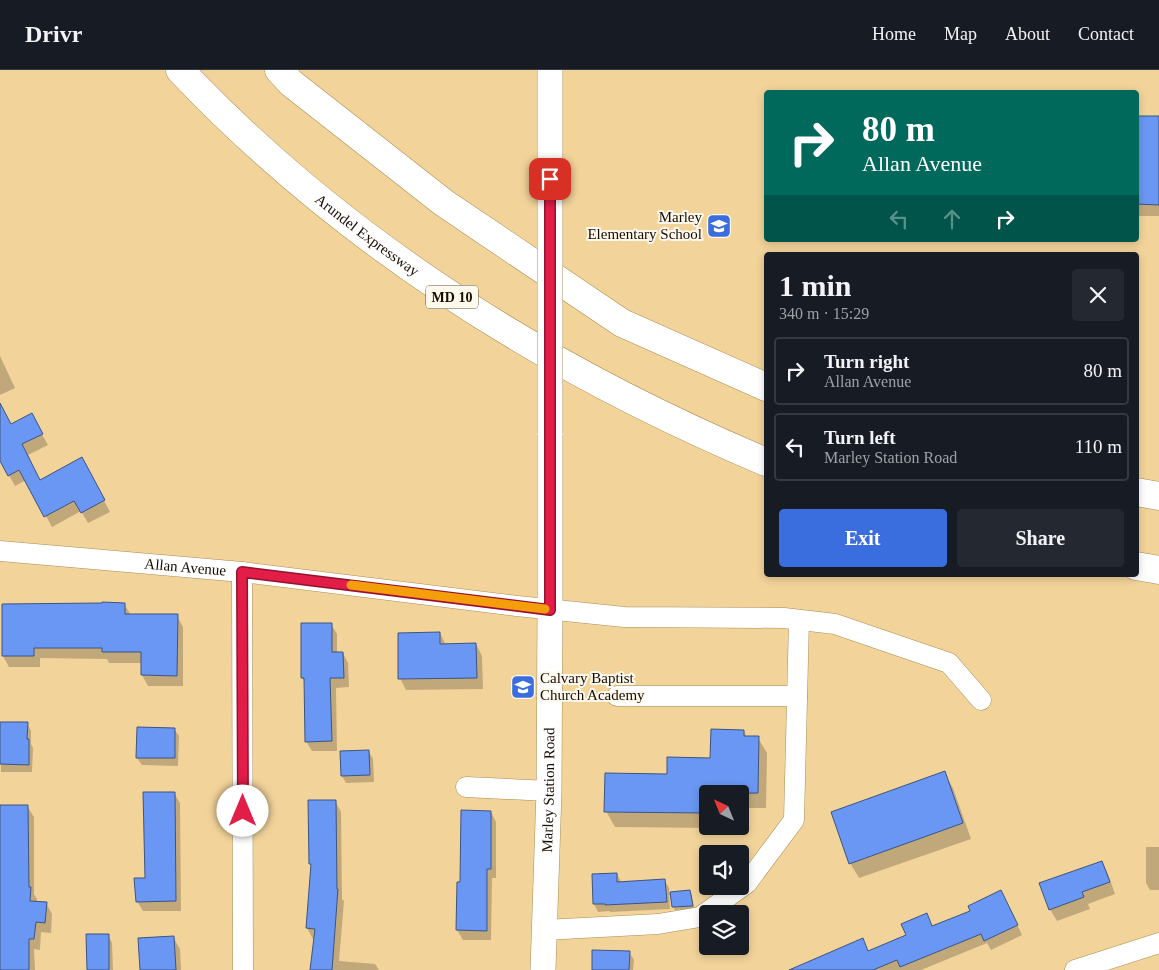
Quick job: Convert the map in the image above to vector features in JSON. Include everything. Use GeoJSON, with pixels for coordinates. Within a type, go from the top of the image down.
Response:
{"type":"FeatureCollection","features":[{"type":"Feature","properties":{"kind":"highway","name":"Arundel Expressway"},"geometry":{"type":"LineString","coordinates":[[180,70],[252,141],[299,183],[352,226],[460,302],[596,382],[711,439],[764,461]]}},
{"type":"Feature","properties":{"kind":"highway"},"geometry":{"type":"LineString","coordinates":[[279,70],[291,83],[444,204],[622,323],[764,386]]}},
{"type":"Feature","properties":{"kind":"highway"},"geometry":{"type":"LineString","coordinates":[[1139,493],[1159,496]]}},
{"type":"Feature","properties":{"kind":"highway"},"geometry":{"type":"LineString","coordinates":[[1139,567],[1159,570]]}},
{"type":"Feature","properties":{"kind":"main road","name":"Marley Station Road"},"geometry":{"type":"LineString","coordinates":[[543,970],[549,791],[550,70]]}},
{"type":"Feature","properties":{"kind":"street","name":"Allan Avenue"},"geometry":{"type":"LineString","coordinates":[[0,551],[242,572],[550,610],[624,617],[784,618],[835,624],[949,664],[980,700]]}},
{"type":"Feature","properties":{"kind":"street"},"geometry":{"type":"LineString","coordinates":[[242,572],[243,970]]}},
{"type":"Feature","properties":{"kind":"street"},"geometry":{"type":"LineString","coordinates":[[544,930],[658,924],[700,917],[747,883],[794,820],[799,620]]}},
{"type":"Feature","properties":{"kind":"street"},"geometry":{"type":"LineString","coordinates":[[616,696],[797,696]]}},
{"type":"Feature","properties":{"kind":"street"},"geometry":{"type":"LineString","coordinates":[[466,787],[549,791]]}},
{"type":"Feature","properties":{"kind":"street"},"geometry":{"type":"LineString","coordinates":[[1075,970],[1159,943]]}},
{"type":"Feature","properties":{"kind":"building"},"geometry":{"type":"Polygon","coordinates":[[[1139,116],[1159,116],[1159,205],[1139,204],[1139,116]]]}},
{"type":"Feature","properties":{"kind":"building"},"geometry":{"type":"Polygon","coordinates":[[[0,403],[11,424],[32,413],[43,434],[22,444],[40,480],[82,457],[105,500],[81,513],[74,501],[44,517],[19,470],[8,476],[0,461],[0,403]]]}},
{"type":"Feature","properties":{"kind":"building"},"geometry":{"type":"Polygon","coordinates":[[[125,603],[125,614],[178,614],[177,676],[141,675],[141,652],[102,652],[102,648],[34,648],[34,656],[2,656],[2,604],[125,603]]]}},
{"type":"Feature","properties":{"kind":"building"},"geometry":{"type":"Polygon","coordinates":[[[301,623],[332,623],[332,652],[343,652],[344,678],[330,678],[332,741],[305,742],[304,678],[301,678],[301,623]]]}},
{"type":"Feature","properties":{"kind":"building"},"geometry":{"type":"Polygon","coordinates":[[[440,632],[440,644],[476,643],[477,678],[398,679],[398,633],[440,632]]]}},
{"type":"Feature","properties":{"kind":"building"},"geometry":{"type":"Polygon","coordinates":[[[0,722],[28,722],[29,765],[0,764],[0,722]]]}},
{"type":"Feature","properties":{"kind":"building"},"geometry":{"type":"Polygon","coordinates":[[[137,727],[175,728],[175,758],[136,758],[137,727]]]}},
{"type":"Feature","properties":{"kind":"building"},"geometry":{"type":"Polygon","coordinates":[[[711,729],[744,730],[744,736],[759,736],[758,793],[749,793],[749,785],[699,785],[699,813],[604,812],[605,773],[667,774],[667,757],[710,758],[711,729]]]}},
{"type":"Feature","properties":{"kind":"building"},"geometry":{"type":"Polygon","coordinates":[[[369,750],[370,775],[341,776],[340,751],[369,750]]]}},
{"type":"Feature","properties":{"kind":"building"},"geometry":{"type":"Polygon","coordinates":[[[945,771],[963,823],[849,864],[831,812],[945,771]]]}},
{"type":"Feature","properties":{"kind":"building"},"geometry":{"type":"Polygon","coordinates":[[[143,792],[175,792],[176,901],[136,902],[134,878],[145,878],[143,792]]]}},
{"type":"Feature","properties":{"kind":"building"},"geometry":{"type":"Polygon","coordinates":[[[308,800],[336,800],[338,889],[332,970],[310,970],[315,929],[306,928],[311,864],[309,864],[308,800]]]}},
{"type":"Feature","properties":{"kind":"building"},"geometry":{"type":"Polygon","coordinates":[[[0,805],[28,805],[30,901],[47,902],[45,923],[36,922],[34,939],[29,939],[29,970],[0,970],[0,805]]]}},
{"type":"Feature","properties":{"kind":"building"},"geometry":{"type":"Polygon","coordinates":[[[461,810],[491,811],[491,869],[487,869],[487,931],[456,930],[457,882],[460,882],[461,810]]]}},
{"type":"Feature","properties":{"kind":"building"},"geometry":{"type":"Polygon","coordinates":[[[1102,861],[1110,882],[1082,892],[1084,897],[1049,910],[1039,883],[1102,861]]]}},
{"type":"Feature","properties":{"kind":"building"},"geometry":{"type":"Polygon","coordinates":[[[617,873],[617,882],[665,879],[667,902],[593,904],[592,874],[617,873]]]}},
{"type":"Feature","properties":{"kind":"building"},"geometry":{"type":"Polygon","coordinates":[[[690,890],[693,906],[672,907],[670,892],[690,890]]]}},
{"type":"Feature","properties":{"kind":"building"},"geometry":{"type":"Polygon","coordinates":[[[1001,890],[1018,925],[984,941],[981,934],[900,967],[897,960],[873,970],[789,970],[863,938],[868,951],[906,935],[901,924],[927,913],[932,926],[970,911],[968,906],[1001,890]]]}},
{"type":"Feature","properties":{"kind":"building"},"geometry":{"type":"Polygon","coordinates":[[[86,934],[109,934],[109,970],[87,970],[86,934]]]}},
{"type":"Feature","properties":{"kind":"building"},"geometry":{"type":"Polygon","coordinates":[[[174,936],[176,970],[140,970],[138,938],[174,936]]]}},
{"type":"Feature","properties":{"kind":"building"},"geometry":{"type":"Polygon","coordinates":[[[592,950],[630,951],[629,970],[592,970],[592,950]]]}},
{"type":"Feature","properties":{"kind":"slow traffic"},"geometry":{"type":"LineString","coordinates":[[351,585],[545,609]]}},
{"type":"Feature","properties":{"kind":"place","name":"Marley Elementary School"},"geometry":{"type":"Point","coordinates":[719,226]}},
{"type":"Feature","properties":{"kind":"place","name":"Calvary Baptist Church Academy"},"geometry":{"type":"Point","coordinates":[523,687]}},
{"type":"Feature","properties":{"kind":"route"},"geometry":{"type":"LineString","coordinates":[[243,811],[242,572],[550,610],[550,179]]}}]}
